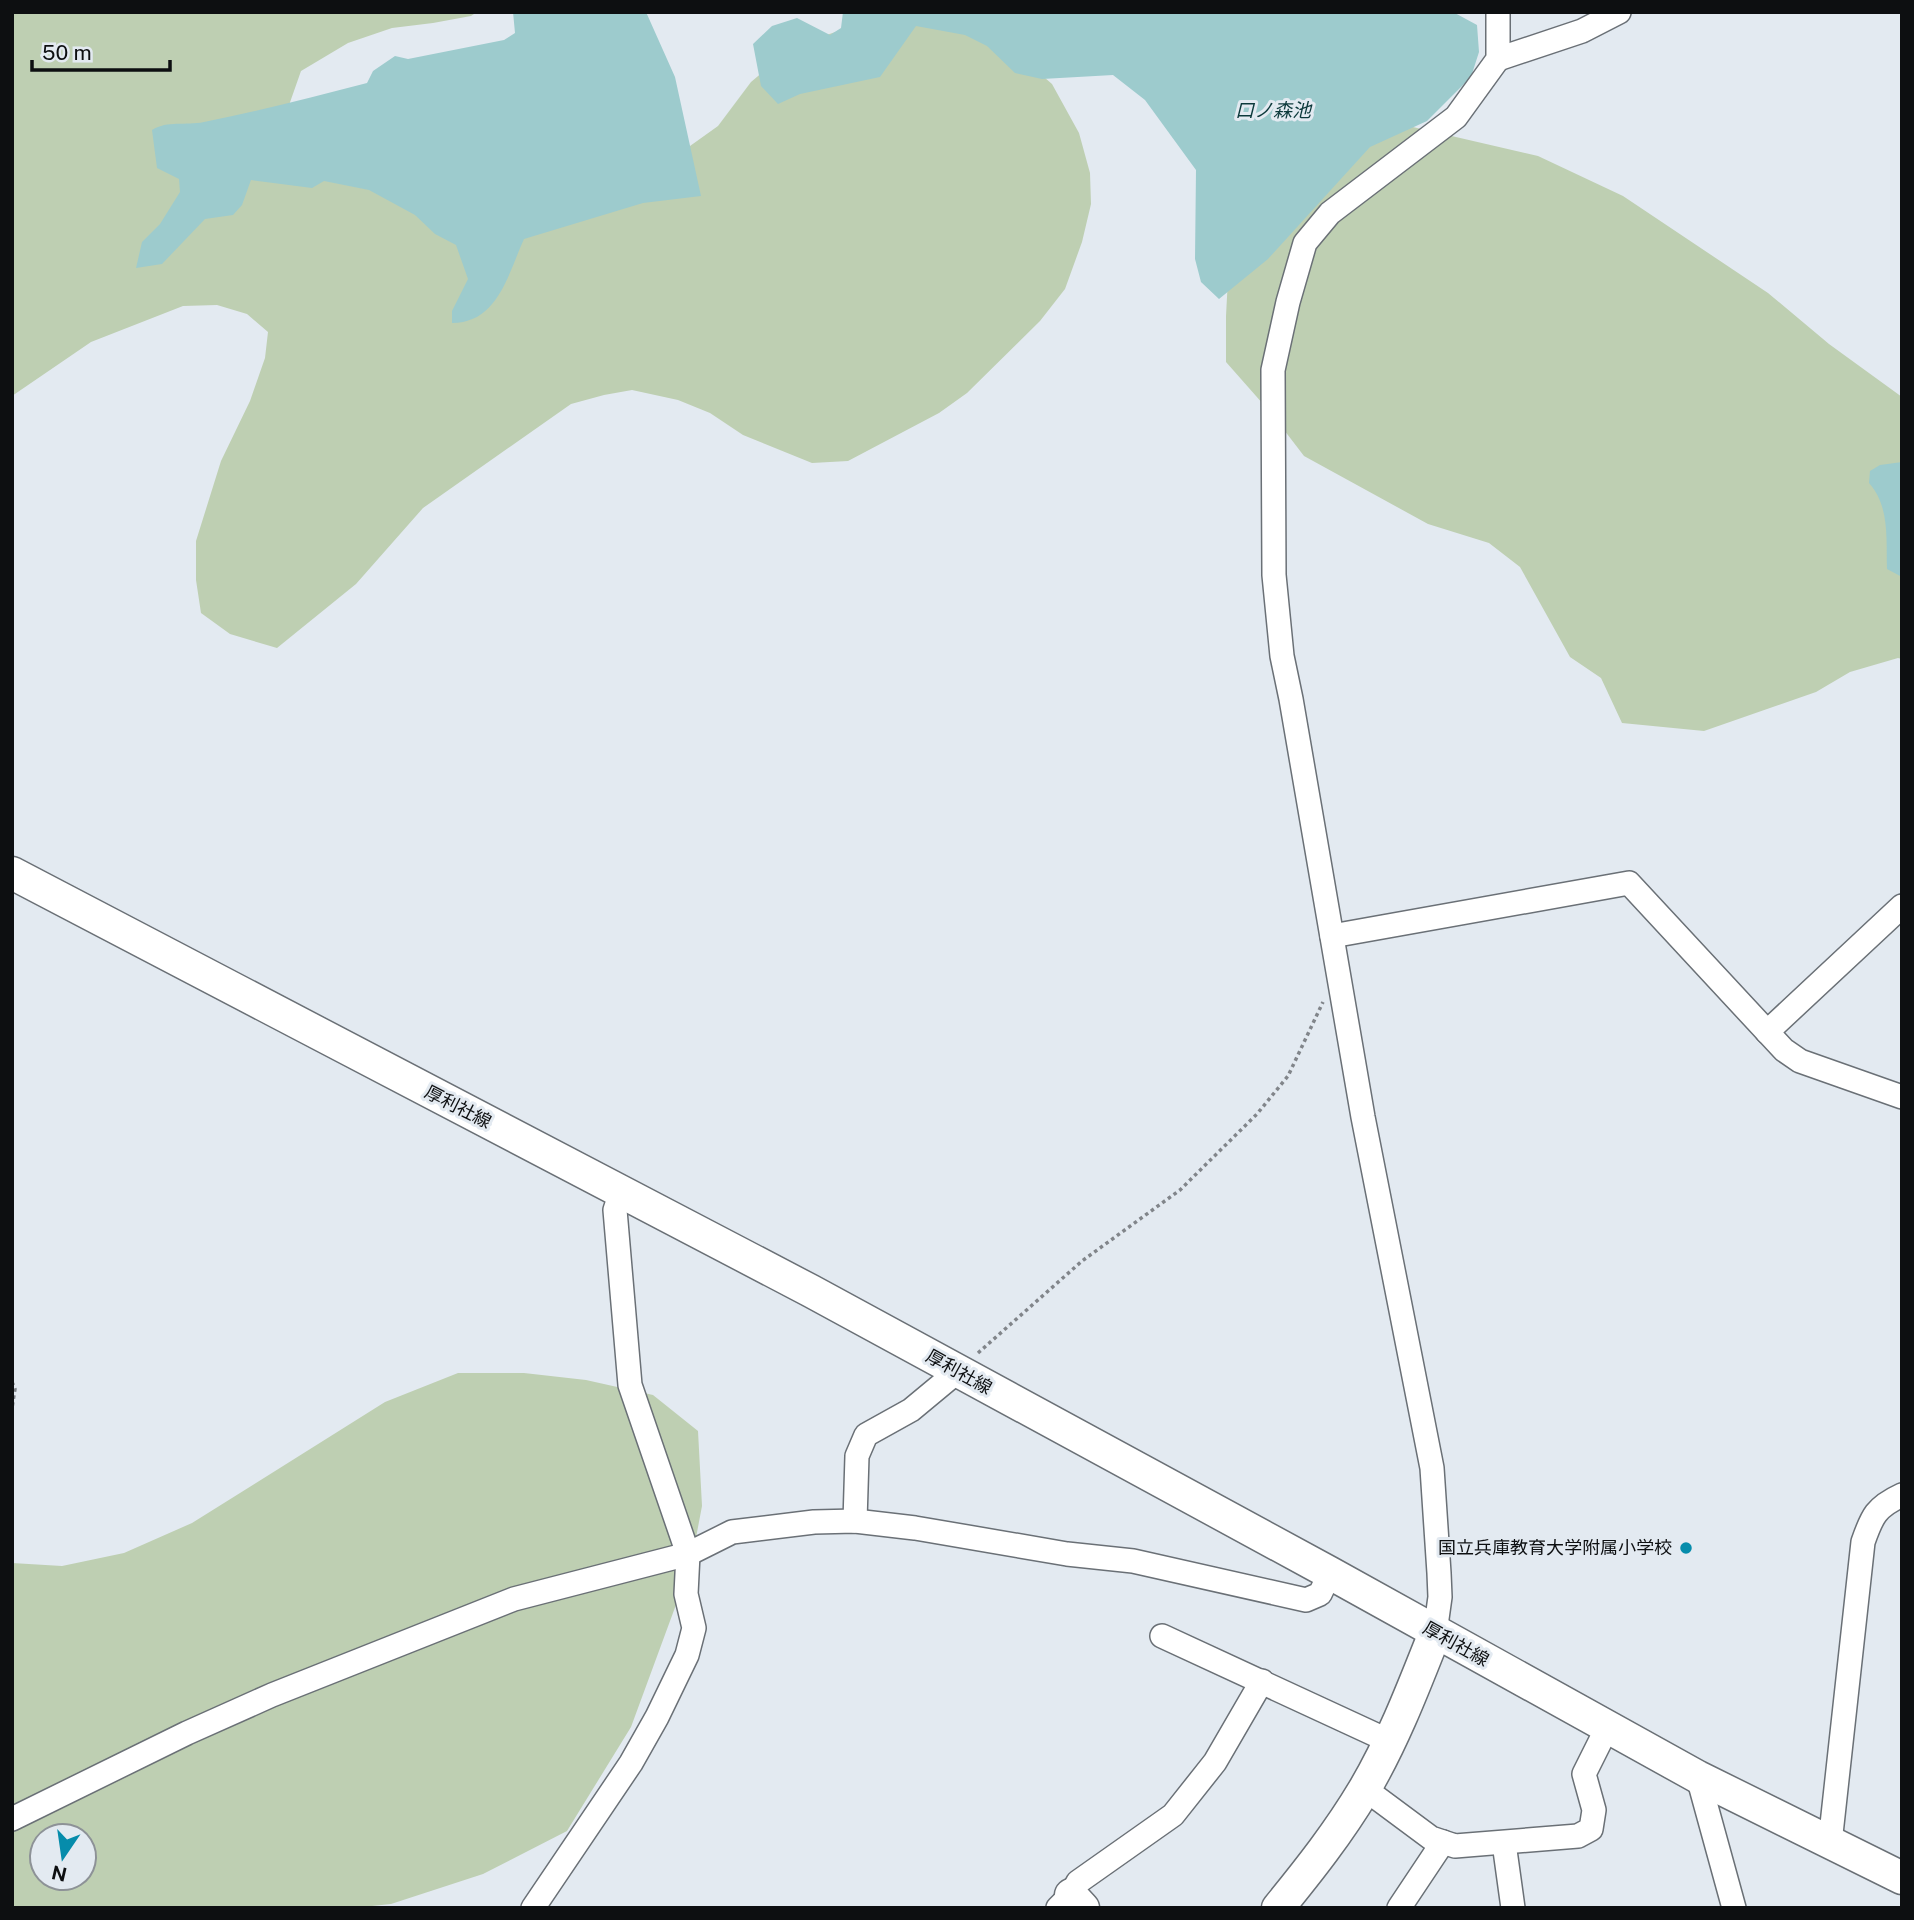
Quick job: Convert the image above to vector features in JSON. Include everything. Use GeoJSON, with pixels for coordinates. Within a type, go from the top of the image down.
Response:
{"type":"FeatureCollection","features":[{"type":"Feature","properties":{"kind":"main road","name":"厚利社線"},"geometry":{"type":"LineString","coordinates":[[12,873],[958,1371],[1698,1777],[1902,1878]]}},
{"type":"Feature","properties":{"kind":"main road"},"geometry":{"type":"LineString","coordinates":[[1278,1908],[1335,1835],[1365,1789],[1389,1741],[1435,1633]]}},
{"type":"Feature","properties":{"kind":"street"},"geometry":{"type":"LineString","coordinates":[[1498,12],[1498,59]]}},
{"type":"Feature","properties":{"kind":"street"},"geometry":{"type":"LineString","coordinates":[[1435,1633],[1440,1573],[1432,1468],[1363,1117],[1282,656],[1274,575],[1273,370],[1305,243],[1330,213],[1456,117],[1498,59],[1582,31],[1619,12]]}},
{"type":"Feature","properties":{"kind":"street"},"geometry":{"type":"LineString","coordinates":[[1332,936],[1629,883],[1784,1050],[1800,1062],[1902,1097]]}},
{"type":"Feature","properties":{"kind":"street"},"geometry":{"type":"LineString","coordinates":[[1767,1032],[1902,906]]}},
{"type":"Feature","properties":{"kind":"street"},"geometry":{"type":"LineString","coordinates":[[533,1908],[631,1763],[657,1717],[687,1654],[694,1628],[686,1594],[688,1554],[630,1385],[615,1210],[621,1192]]}},
{"type":"Feature","properties":{"kind":"street"},"geometry":{"type":"LineString","coordinates":[[855,1521],[858,1456],[866,1435],[911,1410],[958,1371]]}},
{"type":"Feature","properties":{"kind":"street"},"geometry":{"type":"LineString","coordinates":[[1830,1843],[1863,1542],[1874,1513],[1882,1505],[1902,1495]]}},
{"type":"Feature","properties":{"kind":"street"},"geometry":{"type":"LineString","coordinates":[[12,1819],[187,1733],[272,1695],[514,1599],[688,1554],[732,1532],[814,1522],[855,1521],[915,1528],[1067,1554],[1133,1561],[1306,1600],[1320,1594],[1330,1573]]}},
{"type":"Feature","properties":{"kind":"street"},"geometry":{"type":"LineString","coordinates":[[1162,1636],[1389,1741]]}},
{"type":"Feature","properties":{"kind":"street"},"geometry":{"type":"LineString","coordinates":[[1071,1904],[1079,1882],[1173,1815],[1215,1762],[1262,1681]]}},
{"type":"Feature","properties":{"kind":"street"},"geometry":{"type":"LineString","coordinates":[[1365,1789],[1431,1838],[1455,1846],[1578,1836],[1591,1829],[1594,1810],[1584,1774],[1606,1728]]}},
{"type":"Feature","properties":{"kind":"street"},"geometry":{"type":"LineString","coordinates":[[1698,1777],[1734,1908]]}},
{"type":"Feature","properties":{"kind":"street"},"geometry":{"type":"LineString","coordinates":[[1399,1908],[1443,1842]]}},
{"type":"Feature","properties":{"kind":"street"},"geometry":{"type":"LineString","coordinates":[[1504,1843],[1513,1908]]}},
{"type":"Feature","properties":{"kind":"path"},"geometry":{"type":"LineString","coordinates":[[958,1371],[1082,1261],[1180,1190],[1257,1114],[1288,1076],[1320,1005],[1339,979]]}},
{"type":"Feature","properties":{"kind":"path"},"geometry":{"type":"LineString","coordinates":[[12,1382],[15,1390],[12,1408]]}},
{"type":"Feature","properties":{"kind":"green space"},"geometry":{"type":"Polygon","coordinates":[[[12,12],[477,12],[471,16],[392,28],[348,43],[301,71],[288,108],[662,166],[718,126],[751,82],[792,47],[870,20],[916,14],[1000,39],[1052,84],[1079,133],[1090,173],[1091,204],[1082,242],[1065,289],[1040,321],[967,393],[939,413],[848,461],[812,463],[743,435],[710,413],[678,400],[632,390],[571,404],[423,508],[356,584],[277,648],[230,634],[201,613],[196,580],[196,541],[221,461],[250,401],[265,358],[268,332],[247,314],[217,305],[183,306],[91,342],[12,396],[12,12]]]}},
{"type":"Feature","properties":{"kind":"green space"},"geometry":{"type":"Polygon","coordinates":[[[1374,118],[1538,156],[1623,196],[1768,293],[1829,344],[1902,397],[1902,659],[1850,672],[1816,692],[1704,731],[1622,723],[1601,678],[1570,657],[1520,567],[1489,543],[1428,524],[1304,456],[1226,362],[1229,259],[1374,118]]]}},
{"type":"Feature","properties":{"kind":"green space"},"geometry":{"type":"Polygon","coordinates":[[[458,1373],[524,1373],[586,1380],[653,1395],[698,1431],[702,1506],[691,1564],[631,1727],[567,1831],[483,1874],[391,1904],[353,1908],[12,1908],[12,1563],[62,1566],[124,1553],[192,1523],[385,1402],[458,1373]]]}},
{"type":"Feature","properties":{"kind":"water"},"geometry":{"type":"Polygon","coordinates":[[[513,12],[646,12],[675,77],[701,196],[643,203],[524,239],[506,281],[491,306],[468,321],[452,323],[452,311],[468,279],[456,245],[435,234],[415,215],[369,190],[324,181],[312,188],[251,180],[242,205],[233,215],[205,219],[162,264],[136,268],[142,242],[160,224],[180,192],[179,179],[157,168],[152,130],[170,124],[225,118],[367,83],[373,71],[395,56],[408,59],[504,40],[515,33],[513,12]]]}},
{"type":"Feature","properties":{"kind":"water","name":"口ノ森池"},"geometry":{"type":"Polygon","coordinates":[[[843,12],[1453,12],[1477,25],[1479,52],[1471,77],[1427,121],[1370,147],[1268,259],[1219,299],[1201,282],[1195,259],[1196,170],[1145,100],[1113,75],[1042,79],[1015,73],[987,46],[965,35],[916,26],[880,77],[800,94],[778,104],[761,86],[753,44],[772,26],[797,18],[830,35],[841,28],[843,12]]]}},
{"type":"Feature","properties":{"kind":"water"},"geometry":{"type":"Polygon","coordinates":[[[1902,462],[1902,577],[1887,569],[1884,513],[1876,492],[1869,483],[1870,471],[1880,465],[1902,462]]]}},
{"type":"Feature","properties":{"kind":"place","name":"国立兵庫教育大学附属小学校"},"geometry":{"type":"Point","coordinates":[1686,1548]}}]}
